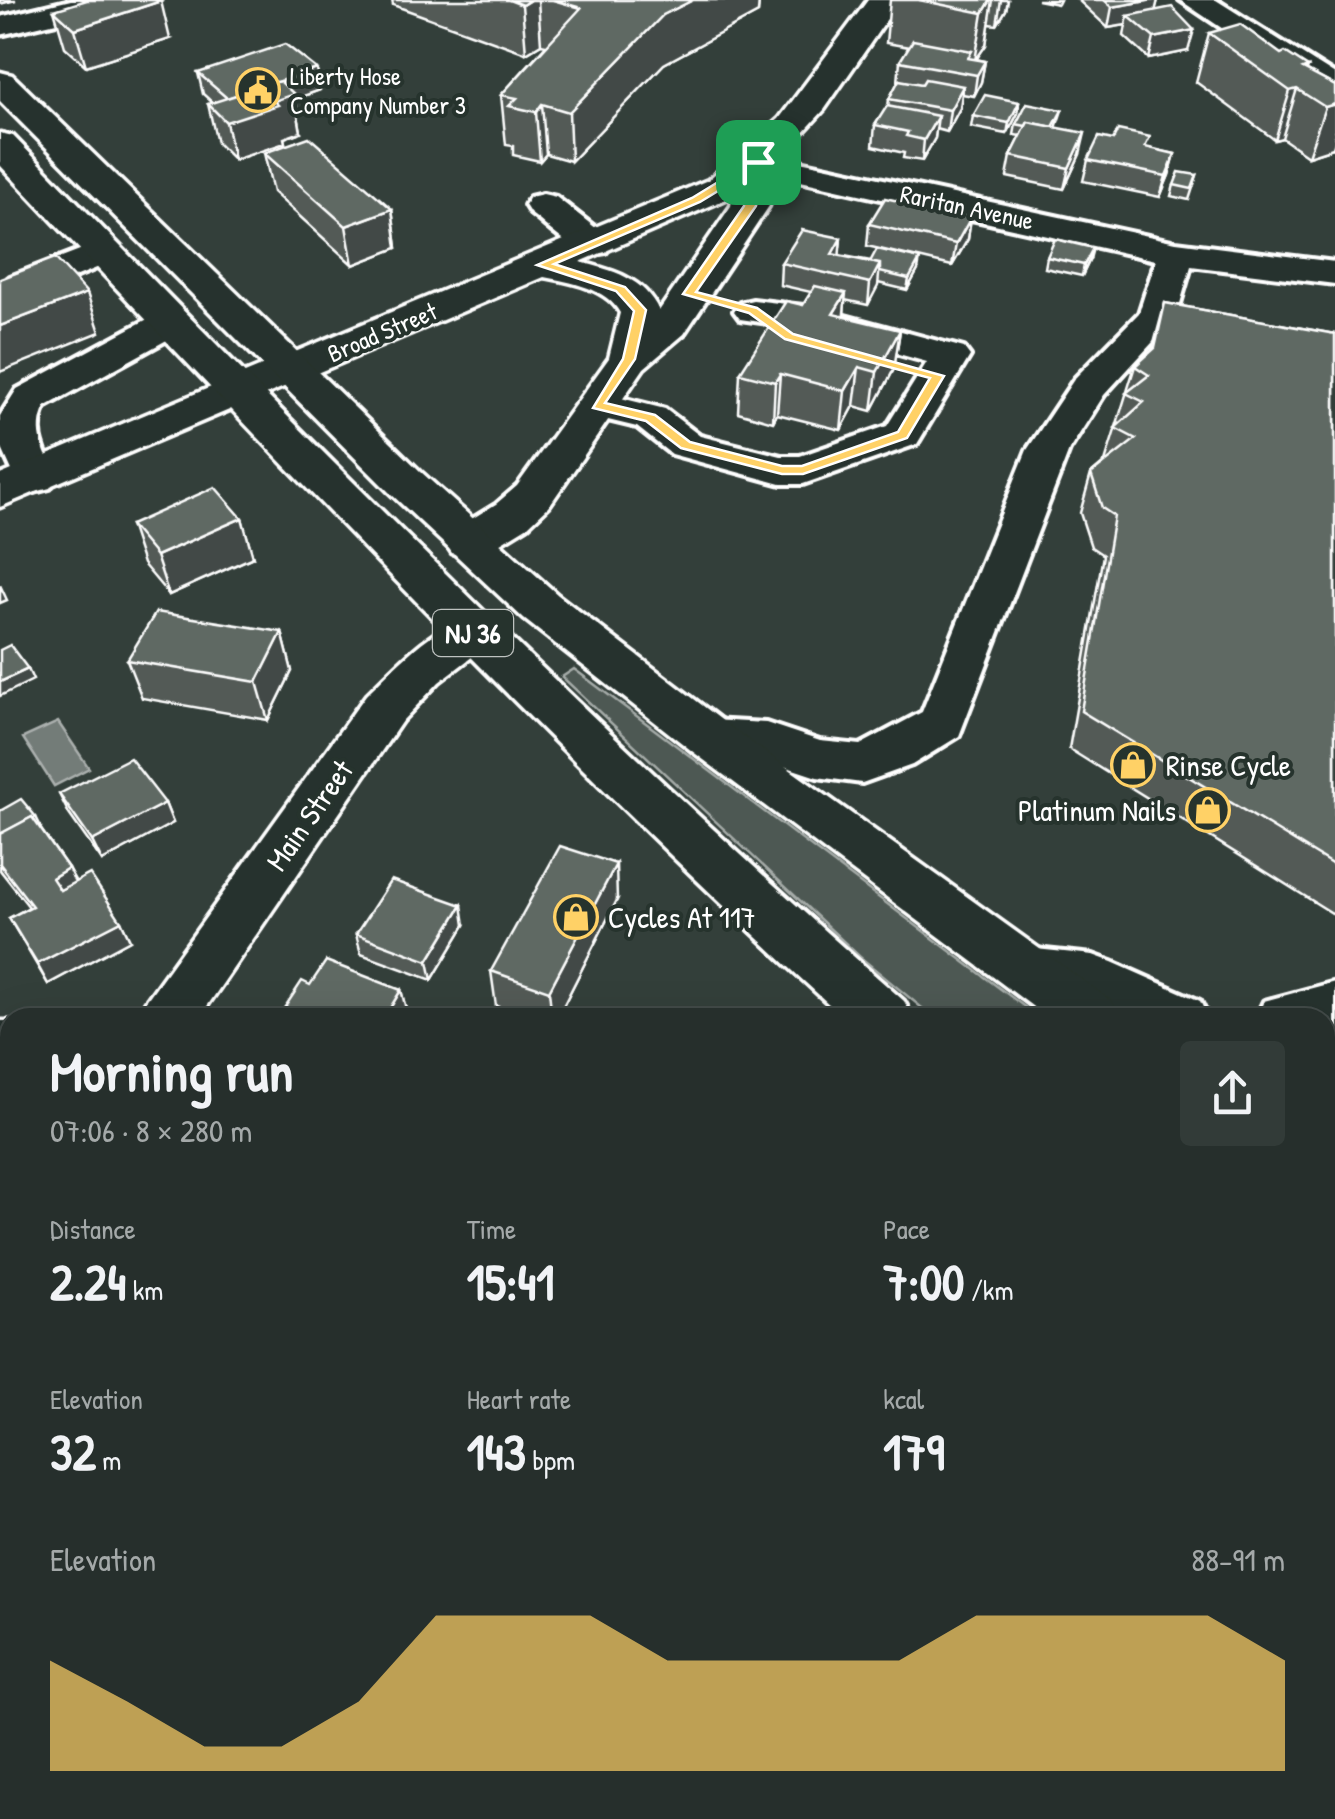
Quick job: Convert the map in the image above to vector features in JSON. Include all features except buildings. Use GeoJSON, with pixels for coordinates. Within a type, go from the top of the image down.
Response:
{"type":"FeatureCollection","features":[{"type":"Feature","properties":{"kind":"main road"},"geometry":{"type":"LineString","coordinates":[[468,542],[512,515],[533,496],[629,359],[670,325],[750,206],[758,162],[804,112],[884,0]]}},
{"type":"Feature","properties":{"kind":"main road","name":"NJ 36"},"geometry":{"type":"LineString","coordinates":[[0,82],[468,542],[541,606],[710,738],[1078,1008]]}},
{"type":"Feature","properties":{"kind":"main road","name":"NJ 36"},"geometry":{"type":"LineString","coordinates":[[0,144],[472,632],[674,827],[873,1008]]}},
{"type":"Feature","properties":{"kind":"main road","name":"Broad Street"},"geometry":{"type":"LineString","coordinates":[[17,485],[696,200],[758,162]]}},
{"type":"Feature","properties":{"kind":"main road"},"geometry":{"type":"LineString","coordinates":[[604,239],[657,255],[684,278],[689,294]]}},
{"type":"Feature","properties":{"kind":"main road"},"geometry":{"type":"LineString","coordinates":[[543,265],[599,280],[630,296],[641,318],[629,359]]}},
{"type":"Feature","properties":{"kind":"main road","name":"Main Street"},"geometry":{"type":"LineString","coordinates":[[173,1008],[384,708],[422,670],[472,632]]}},
{"type":"Feature","properties":{"kind":"street"},"geometry":{"type":"LineString","coordinates":[[0,26],[110,0]]}},
{"type":"Feature","properties":{"kind":"street"},"geometry":{"type":"LineString","coordinates":[[1214,3],[1335,89]]}},
{"type":"Feature","properties":{"kind":"street","name":"Raritan Avenue"},"geometry":{"type":"LineString","coordinates":[[758,162],[1176,253],[1335,273]]}},
{"type":"Feature","properties":{"kind":"street"},"geometry":{"type":"LineString","coordinates":[[543,205],[604,239]]}},
{"type":"Feature","properties":{"kind":"street"},"geometry":{"type":"LineString","coordinates":[[22,315],[14,305],[14,294],[23,285],[103,252]]}},
{"type":"Feature","properties":{"kind":"street"},"geometry":{"type":"LineString","coordinates":[[710,738],[766,741],[817,759],[862,764],[895,752],[942,723],[1048,450],[1088,387],[1157,318],[1176,253]]}},
{"type":"Feature","properties":{"kind":"street"},"geometry":{"type":"LineString","coordinates":[[598,405],[650,418],[686,445],[782,470],[803,470],[902,435],[950,356],[812,318],[753,311],[689,294]]}},
{"type":"Feature","properties":{"kind":"street"},"geometry":{"type":"LineString","coordinates":[[17,485],[18,415],[61,364],[170,322]]}},
{"type":"Feature","properties":{"kind":"street"},"geometry":{"type":"LineString","coordinates":[[1026,970],[1093,978],[1159,1008]]}},
{"type":"Feature","properties":{"kind":"shaded area"},"geometry":{"type":"Polygon","coordinates":[[[574,669],[1026,1008],[922,1008],[860,957],[562,677],[574,669]]]}},
{"type":"Feature","properties":{"kind":"shaded area"},"geometry":{"type":"Polygon","coordinates":[[[58,722],[89,768],[54,786],[23,738],[58,722]]]}},
{"type":"Feature","properties":{"kind":"place","name":"Liberty Hose Company Number 3"},"geometry":{"type":"Point","coordinates":[258,90]}},
{"type":"Feature","properties":{"kind":"place","name":"Rinse Cycle"},"geometry":{"type":"Point","coordinates":[1133,765]}},
{"type":"Feature","properties":{"kind":"place","name":"Platinum Nails"},"geometry":{"type":"Point","coordinates":[1208,810]}},
{"type":"Feature","properties":{"kind":"place","name":"Cycles At 117"},"geometry":{"type":"Point","coordinates":[576,917]}},
{"type":"Feature","properties":{"kind":"route"},"geometry":{"type":"LineString","coordinates":[[758,162],[750,206],[689,294],[753,311],[789,336],[938,376],[902,435],[803,470],[782,470],[686,445],[650,418],[598,405],[629,359],[640,310],[620,289],[543,265],[696,200],[758,162]]}}]}
